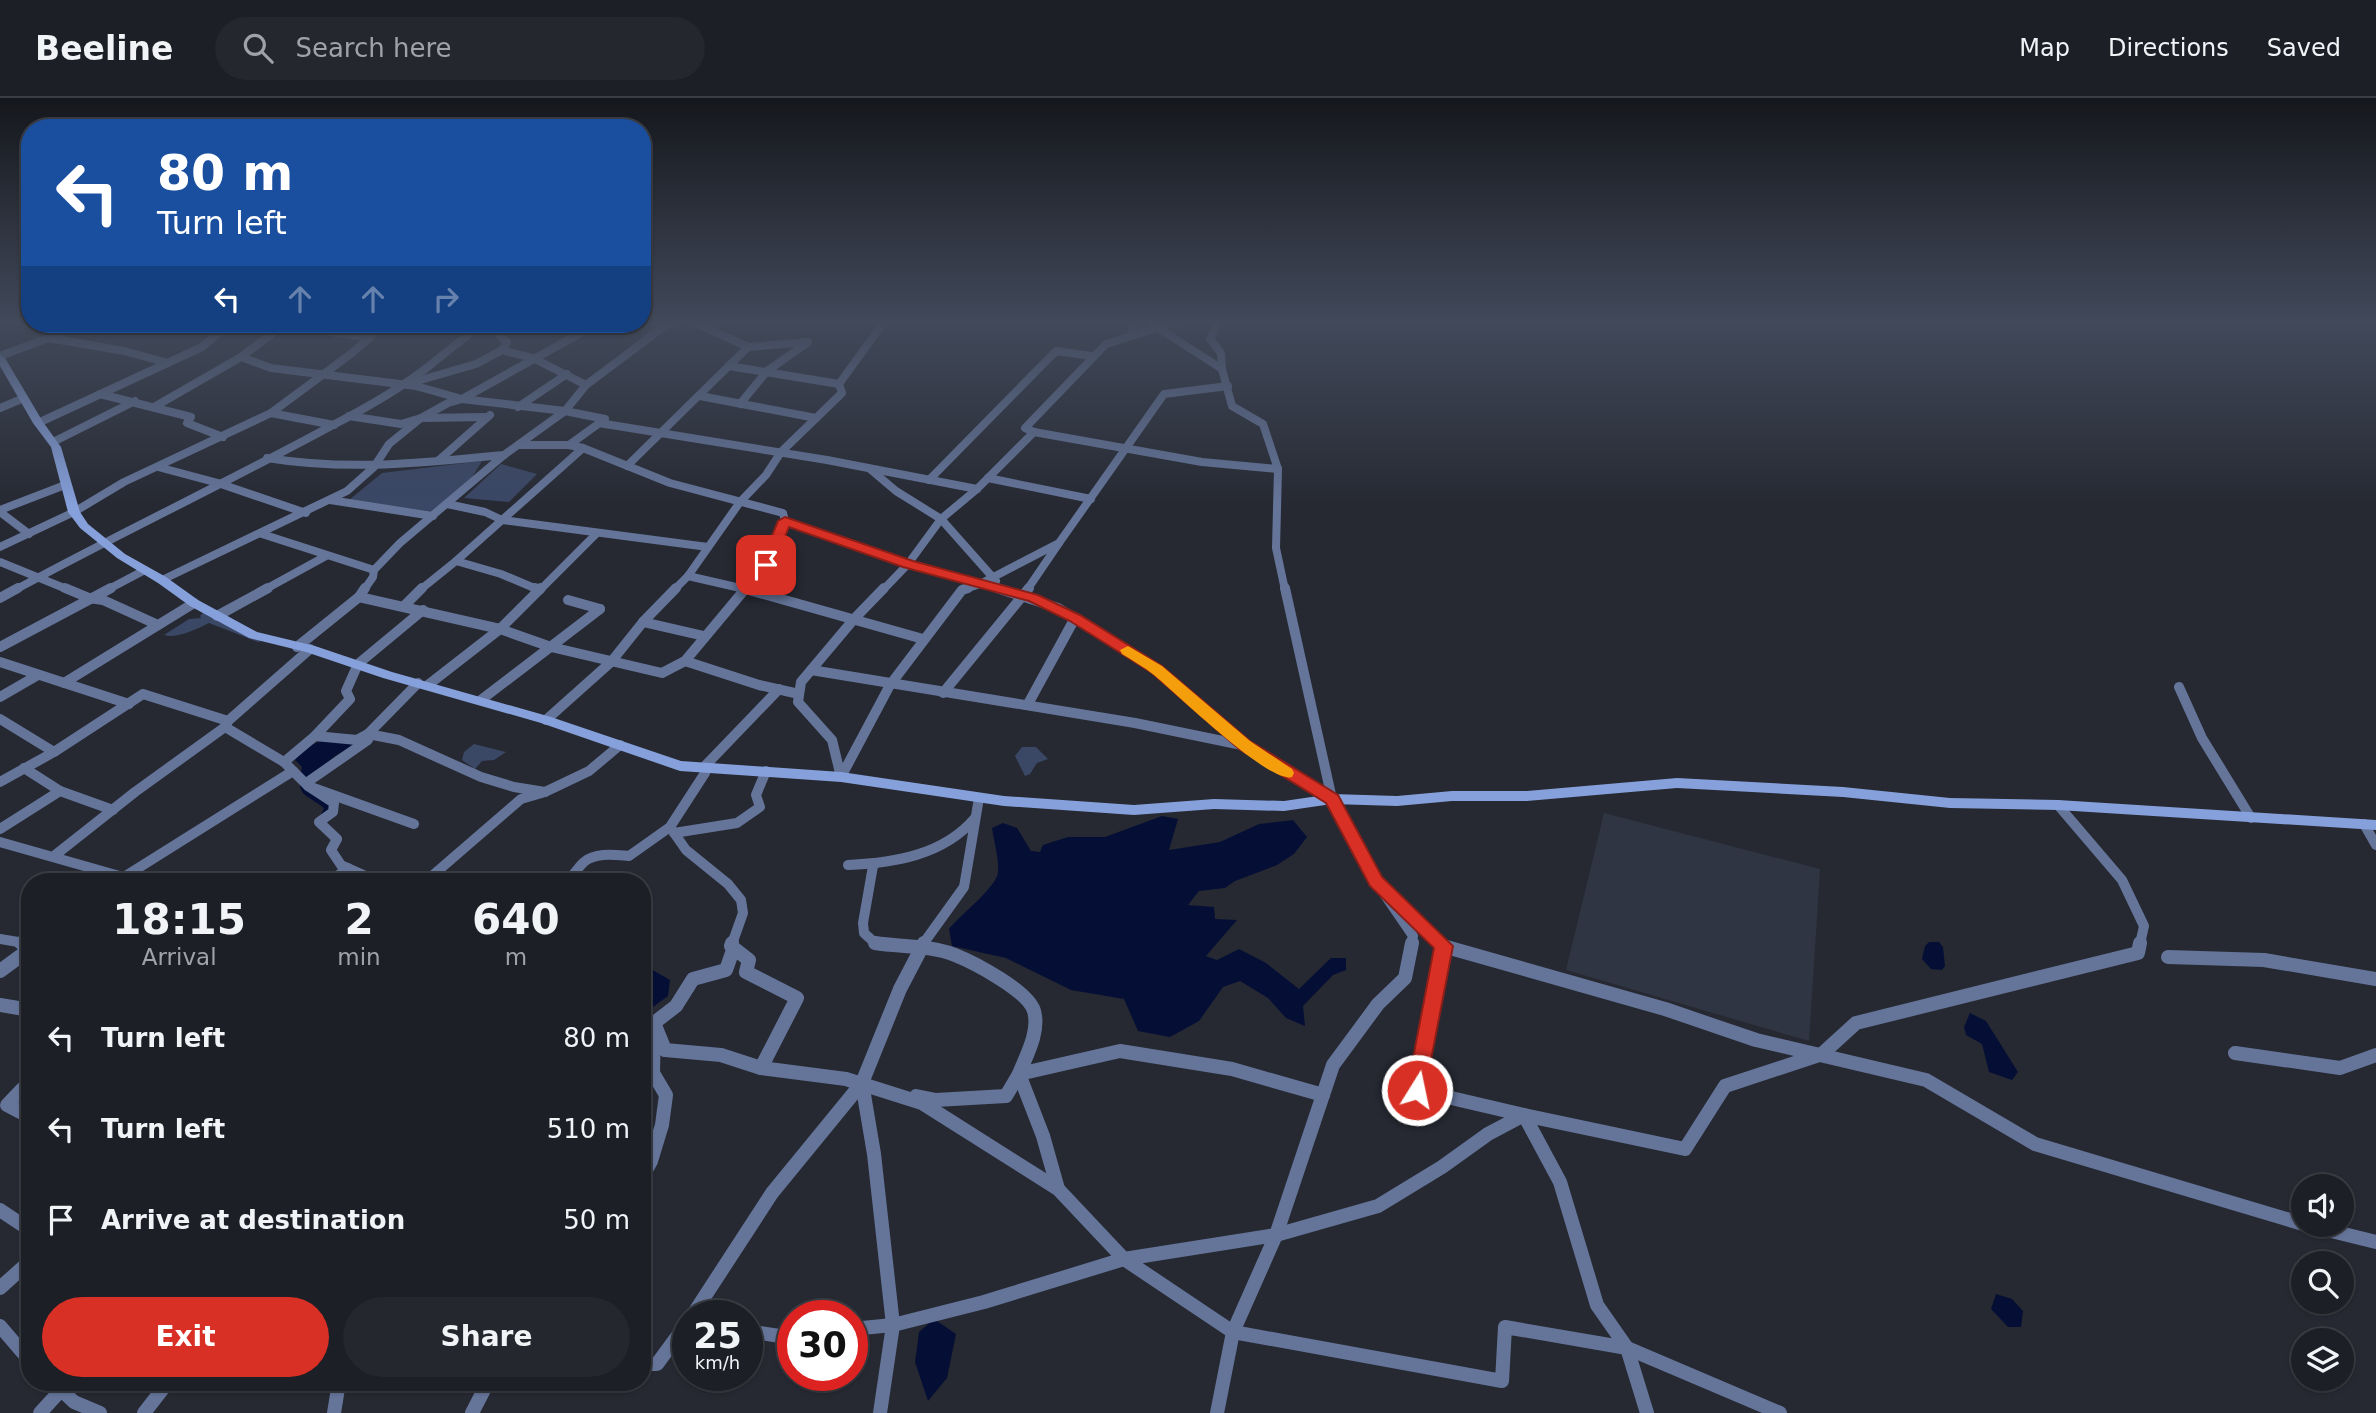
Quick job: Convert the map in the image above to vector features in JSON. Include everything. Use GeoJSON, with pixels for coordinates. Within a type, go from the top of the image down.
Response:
{"type":"FeatureCollection","features":[{"type":"Feature","properties":{"kind":"street"},"geometry":{"type":"LineString","coordinates":[[15,383],[38,423],[53,442],[74,512],[101,543],[194,603],[253,635],[481,700],[680,766],[841,777],[979,798],[1134,810],[1214,804],[1284,806],[1332,799],[1396,801],[1452,796],[1527,796],[1677,783],[1843,792],[1950,803],[2058,805],[2370,825],[2376,845]]}},
{"type":"Feature","properties":{"kind":"street"},"geometry":{"type":"LineString","coordinates":[[38,423],[123,383]]}},
{"type":"Feature","properties":{"kind":"street"},"geometry":{"type":"LineString","coordinates":[[154,407],[195,383]]}},
{"type":"Feature","properties":{"kind":"street"},"geometry":{"type":"LineString","coordinates":[[0,547],[271,413],[312,383]]}},
{"type":"Feature","properties":{"kind":"street"},"geometry":{"type":"LineString","coordinates":[[389,383],[425,388],[462,399],[565,411],[605,419],[569,445]]}},
{"type":"Feature","properties":{"kind":"street"},"geometry":{"type":"LineString","coordinates":[[0,598],[101,543],[136,528],[334,425],[408,383]]}},
{"type":"Feature","properties":{"kind":"street"},"geometry":{"type":"LineString","coordinates":[[162,580],[347,491],[374,467],[389,444],[421,418],[489,383]]}},
{"type":"Feature","properties":{"kind":"street"},"geometry":{"type":"LineString","coordinates":[[519,407],[553,383]]}},
{"type":"Feature","properties":{"kind":"street"},"geometry":{"type":"LineString","coordinates":[[54,856],[227,724],[359,597],[373,577],[374,570],[400,543],[504,455],[565,411],[586,385],[583,383]]}},
{"type":"Feature","properties":{"kind":"street"},"geometry":{"type":"LineString","coordinates":[[627,466],[712,383]]}},
{"type":"Feature","properties":{"kind":"street"},"geometry":{"type":"LineString","coordinates":[[740,404],[757,383]]}},
{"type":"Feature","properties":{"kind":"street"},"geometry":{"type":"LineString","coordinates":[[546,720],[611,662],[643,622],[688,576],[740,502],[766,475],[781,452],[842,393],[839,384],[835,383]]}},
{"type":"Feature","properties":{"kind":"street"},"geometry":{"type":"LineString","coordinates":[[929,480],[1024,383]]}},
{"type":"Feature","properties":{"kind":"street"},"geometry":{"type":"LineString","coordinates":[[1067,383],[1025,428],[1034,432],[1202,462],[1278,469]]}},
{"type":"Feature","properties":{"kind":"street"},"geometry":{"type":"LineString","coordinates":[[943,693],[1059,543],[1164,394],[1228,386],[1232,406],[1263,424],[1278,469],[1276,548],[1332,799],[1376,882],[1413,936],[1405,978],[1378,1004],[1333,1065],[1276,1236],[1233,1332],[1217,1413]]}},
{"type":"Feature","properties":{"kind":"street"},"geometry":{"type":"LineString","coordinates":[[100,394],[191,417],[187,423],[223,437]]}},
{"type":"Feature","properties":{"kind":"street"},"geometry":{"type":"LineString","coordinates":[[700,396],[816,418]]}},
{"type":"Feature","properties":{"kind":"street"},"geometry":{"type":"LineString","coordinates":[[0,408],[24,398]]}},
{"type":"Feature","properties":{"kind":"street"},"geometry":{"type":"LineString","coordinates":[[53,442],[135,401]]}},
{"type":"Feature","properties":{"kind":"street"},"geometry":{"type":"LineString","coordinates":[[439,460],[503,405]]}},
{"type":"Feature","properties":{"kind":"street"},"geometry":{"type":"LineString","coordinates":[[271,413],[334,425]]}},
{"type":"Feature","properties":{"kind":"street"},"geometry":{"type":"LineString","coordinates":[[349,416],[401,424],[421,418],[487,417]]}},
{"type":"Feature","properties":{"kind":"street"},"geometry":{"type":"LineString","coordinates":[[599,422],[781,452],[977,489]]}},
{"type":"Feature","properties":{"kind":"street"},"geometry":{"type":"LineString","coordinates":[[841,777],[832,740],[798,702],[801,682],[855,619],[908,564],[941,519],[977,489],[1034,432]]}},
{"type":"Feature","properties":{"kind":"street"},"geometry":{"type":"LineString","coordinates":[[359,597],[500,629],[551,647],[662,673],[685,661],[766,565],[785,521],[783,513],[682,487],[583,448],[569,445],[519,445]]}},
{"type":"Feature","properties":{"kind":"street"},"geometry":{"type":"LineString","coordinates":[[404,606],[432,578],[456,562],[583,448]]}},
{"type":"Feature","properties":{"kind":"street"},"geometry":{"type":"LineString","coordinates":[[267,458],[289,462],[374,467],[504,455]]}},
{"type":"Feature","properties":{"kind":"street"},"geometry":{"type":"LineString","coordinates":[[158,467],[218,483],[306,513]]}},
{"type":"Feature","properties":{"kind":"street"},"geometry":{"type":"LineString","coordinates":[[868,468],[896,491],[941,519],[970,548],[992,576],[1019,594]]}},
{"type":"Feature","properties":{"kind":"street"},"geometry":{"type":"LineString","coordinates":[[988,478],[1091,499]]}},
{"type":"Feature","properties":{"kind":"street"},"geometry":{"type":"LineString","coordinates":[[29,534],[0,511],[65,485]]}},
{"type":"Feature","properties":{"kind":"street"},"geometry":{"type":"LineString","coordinates":[[330,500],[433,516]]}},
{"type":"Feature","properties":{"kind":"street"},"geometry":{"type":"LineString","coordinates":[[447,504],[485,512],[502,520],[708,547]]}},
{"type":"Feature","properties":{"kind":"street"},"geometry":{"type":"LineString","coordinates":[[785,521],[908,564],[1019,594],[1075,618],[1157,670],[1244,745],[1332,799]]}},
{"type":"Feature","properties":{"kind":"street"},"geometry":{"type":"LineString","coordinates":[[262,534],[374,570]]}},
{"type":"Feature","properties":{"kind":"street"},"geometry":{"type":"LineString","coordinates":[[315,736],[357,740],[368,734],[423,684],[500,629],[596,534]]}},
{"type":"Feature","properties":{"kind":"street"},"geometry":{"type":"LineString","coordinates":[[841,777],[890,685],[962,590],[1059,543]]}},
{"type":"Feature","properties":{"kind":"street"},"geometry":{"type":"LineString","coordinates":[[217,616],[327,556]]}},
{"type":"Feature","properties":{"kind":"street"},"geometry":{"type":"LineString","coordinates":[[0,562],[89,598],[103,600],[158,625]]}},
{"type":"Feature","properties":{"kind":"street"},"geometry":{"type":"LineString","coordinates":[[456,562],[501,574],[540,590]]}},
{"type":"Feature","properties":{"kind":"street"},"geometry":{"type":"LineString","coordinates":[[0,647],[144,571]]}},
{"type":"Feature","properties":{"kind":"street"},"geometry":{"type":"LineString","coordinates":[[688,576],[746,589],[923,639]]}},
{"type":"Feature","properties":{"kind":"street"},"geometry":{"type":"LineString","coordinates":[[481,700],[600,609],[568,600]]}},
{"type":"Feature","properties":{"kind":"street"},"geometry":{"type":"LineString","coordinates":[[64,683],[194,603]]}},
{"type":"Feature","properties":{"kind":"street"},"geometry":{"type":"LineString","coordinates":[[130,873],[288,767],[350,699],[346,691],[358,664],[423,610]]}},
{"type":"Feature","properties":{"kind":"street"},"geometry":{"type":"LineString","coordinates":[[1028,705],[1075,618]]}},
{"type":"Feature","properties":{"kind":"street"},"geometry":{"type":"LineString","coordinates":[[643,622],[704,636]]}},
{"type":"Feature","properties":{"kind":"street"},"geometry":{"type":"LineString","coordinates":[[685,661],[799,694]]}},
{"type":"Feature","properties":{"kind":"street"},"geometry":{"type":"LineString","coordinates":[[0,662],[129,704]]}},
{"type":"Feature","properties":{"kind":"street"},"geometry":{"type":"LineString","coordinates":[[811,670],[890,685],[1165,727],[1244,745]]}},
{"type":"Feature","properties":{"kind":"street"},"geometry":{"type":"LineString","coordinates":[[0,697],[38,675]]}},
{"type":"Feature","properties":{"kind":"street"},"geometry":{"type":"LineString","coordinates":[[2179,687],[2185,706],[2207,748],[2251,818]]}},
{"type":"Feature","properties":{"kind":"street"},"geometry":{"type":"LineString","coordinates":[[672,830],[705,773],[705,766],[779,690]]}},
{"type":"Feature","properties":{"kind":"street"},"geometry":{"type":"LineString","coordinates":[[0,782],[54,752],[143,694],[227,724],[334,803],[332,813],[319,822],[337,839],[331,850],[341,865],[359,873]]}},
{"type":"Feature","properties":{"kind":"street"},"geometry":{"type":"LineString","coordinates":[[0,719],[54,752]]}},
{"type":"Feature","properties":{"kind":"street"},"geometry":{"type":"LineString","coordinates":[[308,786],[309,781],[368,740],[368,734]]}},
{"type":"Feature","properties":{"kind":"street"},"geometry":{"type":"LineString","coordinates":[[368,734],[399,740],[503,784],[545,792]]}},
{"type":"Feature","properties":{"kind":"street"},"geometry":{"type":"LineString","coordinates":[[435,873],[521,799],[545,792],[589,771],[620,745]]}},
{"type":"Feature","properties":{"kind":"street"},"geometry":{"type":"LineString","coordinates":[[24,768],[60,791],[113,810]]}},
{"type":"Feature","properties":{"kind":"street"},"geometry":{"type":"LineString","coordinates":[[576,873],[585,861],[605,854],[629,856],[672,830],[737,823],[760,807],[756,795],[766,771]]}},
{"type":"Feature","properties":{"kind":"street"},"geometry":{"type":"LineString","coordinates":[[308,786],[414,824]]}},
{"type":"Feature","properties":{"kind":"street"},"geometry":{"type":"LineString","coordinates":[[0,829],[60,791]]}},
{"type":"Feature","properties":{"kind":"street"},"geometry":{"type":"LineString","coordinates":[[702,1300],[772,1194],[862,1083],[900,989],[921,947],[964,887],[979,798]]}},
{"type":"Feature","properties":{"kind":"street"},"geometry":{"type":"LineString","coordinates":[[1443,946],[1417,1090],[1685,1149],[1725,1086],[1822,1054],[1856,1023],[2138,953],[2144,926],[2122,880],[2058,805]]}},
{"type":"Feature","properties":{"kind":"street"},"geometry":{"type":"LineString","coordinates":[[848,865],[873,866],[946,844],[972,823],[977,815]]}},
{"type":"Feature","properties":{"kind":"street"},"geometry":{"type":"LineString","coordinates":[[651,1022],[677,1006],[693,979],[726,970],[743,906],[714,870],[687,852],[672,830]]}},
{"type":"Feature","properties":{"kind":"street"},"geometry":{"type":"LineString","coordinates":[[2,844],[54,856],[101,873]]}},
{"type":"Feature","properties":{"kind":"street"},"geometry":{"type":"LineString","coordinates":[[651,1029],[665,1050],[721,1055],[761,1068],[862,1083],[936,1100],[1006,1096],[1019,1074],[1034,1037],[1034,1010],[1019,991],[955,955],[921,947],[875,943],[864,933],[864,909],[873,866]]}},
{"type":"Feature","properties":{"kind":"street"},"geometry":{"type":"LineString","coordinates":[[341,873],[348,868]]}},
{"type":"Feature","properties":{"kind":"street"},"geometry":{"type":"LineString","coordinates":[[1376,882],[1443,946],[1665,1009],[1756,1040],[1926,1080],[2035,1144],[2291,1220]]}},
{"type":"Feature","properties":{"kind":"street"},"geometry":{"type":"LineString","coordinates":[[0,939],[21,944]]}},
{"type":"Feature","properties":{"kind":"street"},"geometry":{"type":"LineString","coordinates":[[733,950],[749,960],[746,972],[797,998],[761,1068]]}},
{"type":"Feature","properties":{"kind":"street"},"geometry":{"type":"LineString","coordinates":[[0,971],[21,954]]}},
{"type":"Feature","properties":{"kind":"street"},"geometry":{"type":"LineString","coordinates":[[2168,957],[2264,960],[2376,979]]}},
{"type":"Feature","properties":{"kind":"street"},"geometry":{"type":"LineString","coordinates":[[0,1004],[21,1008]]}},
{"type":"Feature","properties":{"kind":"street"},"geometry":{"type":"LineString","coordinates":[[1019,1074],[1120,1051],[1232,1069],[1323,1095]]}},
{"type":"Feature","properties":{"kind":"street"},"geometry":{"type":"LineString","coordinates":[[651,1053],[653,1073],[666,1095],[651,1161]]}},
{"type":"Feature","properties":{"kind":"street"},"geometry":{"type":"LineString","coordinates":[[2235,1053],[2340,1068],[2345,1068],[2361,1057],[2376,1055]]}},
{"type":"Feature","properties":{"kind":"street"},"geometry":{"type":"LineString","coordinates":[[1019,1074],[1043,1136],[1058,1189]]}},
{"type":"Feature","properties":{"kind":"street"},"geometry":{"type":"LineString","coordinates":[[862,1083],[922,1104],[1058,1189],[1124,1259],[1233,1332],[1502,1381],[1505,1327],[1627,1348],[1780,1413]]}},
{"type":"Feature","properties":{"kind":"street"},"geometry":{"type":"LineString","coordinates":[[862,1083],[874,1154],[893,1325],[880,1413]]}},
{"type":"Feature","properties":{"kind":"street"},"geometry":{"type":"LineString","coordinates":[[21,1091],[4,1109],[21,1114]]}},
{"type":"Feature","properties":{"kind":"street"},"geometry":{"type":"LineString","coordinates":[[868,1327],[893,1325],[984,1302],[1124,1259],[1276,1236],[1378,1206],[1442,1167],[1488,1134],[1524,1115]]}},
{"type":"Feature","properties":{"kind":"street"},"geometry":{"type":"LineString","coordinates":[[1524,1115],[1560,1182],[1597,1306],[1627,1348],[1647,1413]]}},
{"type":"Feature","properties":{"kind":"street"},"geometry":{"type":"LineString","coordinates":[[0,1210],[21,1224]]}},
{"type":"Feature","properties":{"kind":"street"},"geometry":{"type":"LineString","coordinates":[[2354,1236],[2376,1242]]}},
{"type":"Feature","properties":{"kind":"street"},"geometry":{"type":"LineString","coordinates":[[0,1288],[21,1269]]}},
{"type":"Feature","properties":{"kind":"street"},"geometry":{"type":"LineString","coordinates":[[0,1326],[21,1350]]}},
{"type":"Feature","properties":{"kind":"street"},"geometry":{"type":"LineString","coordinates":[[651,1364],[657,1364],[672,1344]]}},
{"type":"Feature","properties":{"kind":"street"},"geometry":{"type":"LineString","coordinates":[[40,1413],[54,1391]]}},
{"type":"Feature","properties":{"kind":"street"},"geometry":{"type":"LineString","coordinates":[[62,1391],[74,1402],[100,1413]]}},
{"type":"Feature","properties":{"kind":"street"},"geometry":{"type":"LineString","coordinates":[[144,1413],[161,1391]]}},
{"type":"Feature","properties":{"kind":"street"},"geometry":{"type":"LineString","coordinates":[[334,1413],[338,1391]]}},
{"type":"Feature","properties":{"kind":"street"},"geometry":{"type":"LineString","coordinates":[[472,1413],[483,1391]]}},
{"type":"Feature","properties":{"kind":"shaded area"},"geometry":{"type":"Polygon","coordinates":[[[482,461],[469,482],[435,512],[349,500],[382,473],[482,461]]]}},
{"type":"Feature","properties":{"kind":"shaded area"},"geometry":{"type":"Polygon","coordinates":[[[501,464],[537,474],[509,502],[464,498],[501,464]]]}},
{"type":"Feature","properties":{"kind":"shaded area"},"geometry":{"type":"Polygon","coordinates":[[[204,612],[216,614],[239,628],[273,638],[258,642],[209,623],[181,635],[164,635],[189,619],[201,618],[204,612]]]}},
{"type":"Feature","properties":{"kind":"shaded area"},"geometry":{"type":"Polygon","coordinates":[[[367,738],[335,756],[310,779],[309,781],[340,800],[321,815],[324,808],[301,789],[302,767],[295,760],[309,746],[326,740],[367,738]]]}},
{"type":"Feature","properties":{"kind":"shaded area"},"geometry":{"type":"Polygon","coordinates":[[[474,744],[506,752],[494,760],[482,761],[475,769],[462,760],[464,752],[474,744]]]}},
{"type":"Feature","properties":{"kind":"shaded area"},"geometry":{"type":"Polygon","coordinates":[[[1022,747],[1036,747],[1048,759],[1037,763],[1030,774],[1025,776],[1015,756],[1022,747]]]}},
{"type":"Feature","properties":{"kind":"shaded area"},"geometry":{"type":"Polygon","coordinates":[[[1604,813],[1820,869],[1809,1041],[1566,970],[1604,813]]]}},
{"type":"Feature","properties":{"kind":"shaded area"},"geometry":{"type":"Polygon","coordinates":[[[1162,816],[1178,819],[1169,850],[1220,842],[1259,824],[1293,820],[1307,837],[1294,854],[1277,865],[1235,881],[1225,888],[1199,891],[1188,905],[1214,907],[1215,919],[1237,920],[1206,956],[1217,960],[1239,949],[1266,963],[1299,989],[1331,958],[1346,958],[1346,970],[1333,975],[1303,1006],[1305,1026],[1286,1018],[1268,998],[1240,981],[1223,987],[1199,1021],[1170,1037],[1138,1031],[1124,999],[1071,990],[1006,958],[952,946],[949,929],[996,878],[998,861],[992,828],[1003,823],[1017,828],[1031,851],[1040,852],[1043,845],[1068,837],[1105,837],[1162,816]]]}},
{"type":"Feature","properties":{"kind":"shaded area"},"geometry":{"type":"Polygon","coordinates":[[[1929,942],[1939,942],[1943,947],[1945,966],[1942,970],[1931,969],[1922,959],[1925,946],[1929,942]]]}},
{"type":"Feature","properties":{"kind":"shaded area"},"geometry":{"type":"Polygon","coordinates":[[[651,969],[670,980],[668,996],[651,1008],[651,969]]]}},
{"type":"Feature","properties":{"kind":"shaded area"},"geometry":{"type":"Polygon","coordinates":[[[1970,1013],[1986,1021],[2018,1072],[2012,1080],[1989,1072],[1982,1044],[1966,1035],[1964,1027],[1970,1013]]]}},
{"type":"Feature","properties":{"kind":"shaded area"},"geometry":{"type":"Polygon","coordinates":[[[1996,1294],[2012,1299],[2023,1311],[2021,1327],[2008,1327],[1991,1309],[1996,1294]]]}},
{"type":"Feature","properties":{"kind":"shaded area"},"geometry":{"type":"Polygon","coordinates":[[[934,1319],[956,1334],[947,1378],[928,1401],[915,1362],[919,1332],[934,1319]]]}},
{"type":"Feature","properties":{"kind":"slow traffic"},"geometry":{"type":"LineString","coordinates":[[1128,650],[1157,670],[1244,745],[1286,773]]}},
{"type":"Feature","properties":{"kind":"route"},"geometry":{"type":"LineString","coordinates":[[766,565],[785,521],[908,564],[1034,598],[1058,608],[1157,670],[1244,745],[1332,799],[1376,882],[1443,946],[1417,1090]]}}]}
